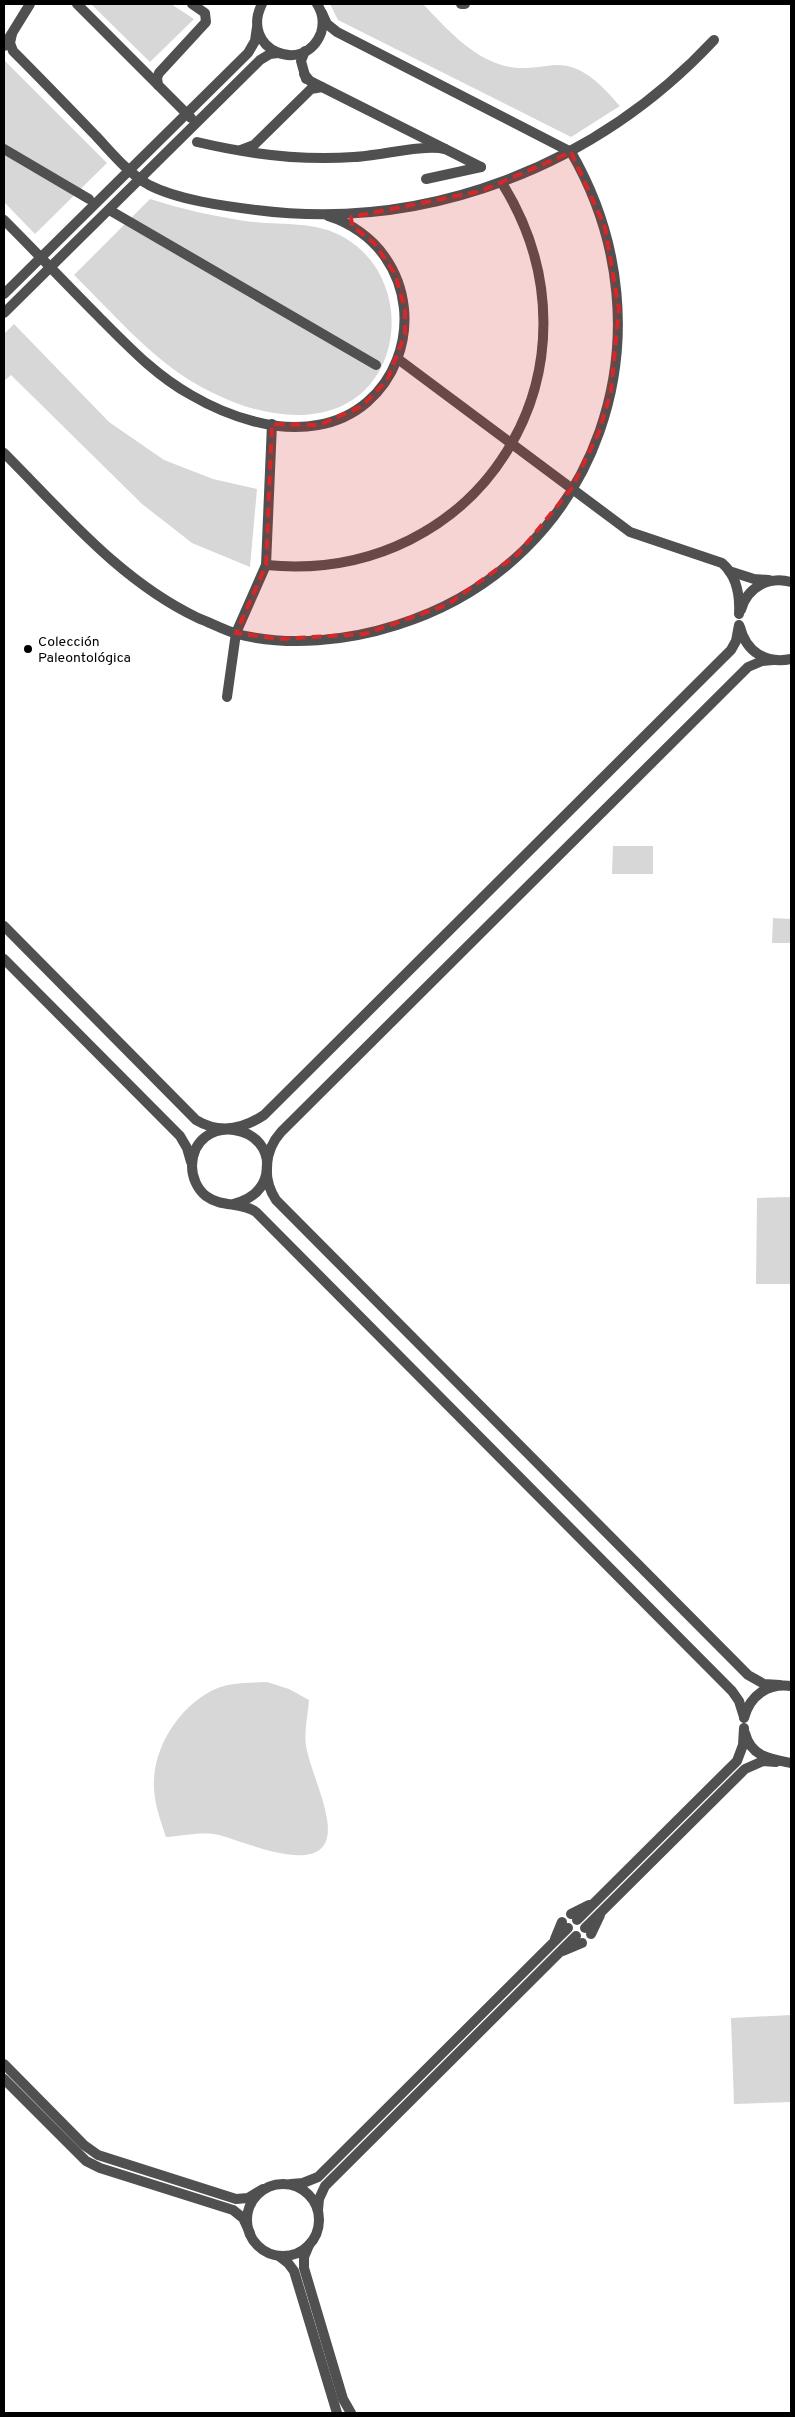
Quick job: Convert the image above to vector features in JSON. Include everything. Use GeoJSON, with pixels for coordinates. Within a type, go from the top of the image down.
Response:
{"type":"FeatureCollection","features":[{"type":"Feature","properties":{"kind":"street"},"geometry":{"type":"LineString","coordinates":[[30,4],[12,34],[7,48],[130,171],[141,180],[170,192],[218,204],[271,212],[320,214],[389,210],[436,203],[502,183],[570,152],[602,134],[649,101],[683,72],[714,40]]}},
{"type":"Feature","properties":{"kind":"street"},"geometry":{"type":"LineString","coordinates":[[77,4],[197,124]]}},
{"type":"Feature","properties":{"kind":"street"},"geometry":{"type":"LineString","coordinates":[[158,85],[157,78],[160,71],[206,22],[205,13],[192,4]]}},
{"type":"Feature","properties":{"kind":"street"},"geometry":{"type":"LineString","coordinates":[[4,294],[251,49],[255,41],[260,6]]}},
{"type":"Feature","properties":{"kind":"street"},"geometry":{"type":"LineString","coordinates":[[4,453],[101,551],[131,577],[180,609],[236,633],[279,640],[344,638],[386,629],[427,614],[466,595],[518,555],[547,524],[572,488],[592,451],[606,412],[615,372],[619,330],[617,288],[607,234],[590,188],[570,152],[342,34],[327,24],[319,7]]}},
{"type":"Feature","properties":{"kind":"street"},"geometry":{"type":"LineString","coordinates":[[317,41],[322,28],[319,7]]}},
{"type":"Feature","properties":{"kind":"street"},"geometry":{"type":"LineString","coordinates":[[257,28],[264,43],[282,54],[294,57],[308,80],[482,168],[426,179]]}},
{"type":"Feature","properties":{"kind":"street"},"geometry":{"type":"LineString","coordinates":[[4,313],[141,180],[260,60],[270,54],[305,51],[328,34],[342,34]]}},
{"type":"Feature","properties":{"kind":"street"},"geometry":{"type":"LineString","coordinates":[[305,51],[303,69],[307,84],[305,95]]}},
{"type":"Feature","properties":{"kind":"street"},"geometry":{"type":"LineString","coordinates":[[144,71],[152,74],[160,71]]}},
{"type":"Feature","properties":{"kind":"street"},"geometry":{"type":"LineString","coordinates":[[237,150],[247,149],[257,142],[314,87],[323,87]]}},
{"type":"Feature","properties":{"kind":"street"},"geometry":{"type":"LineString","coordinates":[[416,150],[422,144],[419,136]]}},
{"type":"Feature","properties":{"kind":"street"},"geometry":{"type":"LineString","coordinates":[[197,142],[260,154],[297,158],[345,158],[431,148],[445,149]]}},
{"type":"Feature","properties":{"kind":"street"},"geometry":{"type":"LineString","coordinates":[[257,142],[255,148],[260,154]]}},
{"type":"Feature","properties":{"kind":"street"},"geometry":{"type":"LineString","coordinates":[[4,149],[89,199]]}},
{"type":"Feature","properties":{"kind":"street"},"geometry":{"type":"LineString","coordinates":[[453,174],[461,164],[457,155]]}},
{"type":"Feature","properties":{"kind":"street"},"geometry":{"type":"LineString","coordinates":[[266,565],[302,567],[338,564],[374,555],[407,542],[438,523],[466,500],[491,474],[511,444],[527,410],[538,376],[543,339],[544,312],[542,284],[534,249],[520,215],[502,183]]}},
{"type":"Feature","properties":{"kind":"street"},"geometry":{"type":"LineString","coordinates":[[111,211],[376,364]]}},
{"type":"Feature","properties":{"kind":"street"},"geometry":{"type":"LineString","coordinates":[[354,228],[350,220],[356,213]]}},
{"type":"Feature","properties":{"kind":"street"},"geometry":{"type":"LineString","coordinates":[[4,220],[135,353],[176,386],[219,409],[272,424],[307,427],[331,422],[347,415],[362,406],[380,390],[398,359],[406,322],[400,285],[382,252],[354,228],[320,214]]}},
{"type":"Feature","properties":{"kind":"street"},"geometry":{"type":"LineString","coordinates":[[398,359],[630,532],[714,559],[729,571],[754,579],[786,580]]}},
{"type":"Feature","properties":{"kind":"street"},"geometry":{"type":"LineString","coordinates":[[227,697],[236,633],[266,565],[272,424]]}},
{"type":"Feature","properties":{"kind":"street"},"geometry":{"type":"LineString","coordinates":[[192,1171],[194,1156],[201,1142],[213,1133],[253,1122],[271,1108],[731,650],[736,641],[739,614],[738,592],[729,571]]}},
{"type":"Feature","properties":{"kind":"street"},"geometry":{"type":"LineString","coordinates":[[739,614],[748,594],[766,582],[786,580]]}},
{"type":"Feature","properties":{"kind":"street"},"geometry":{"type":"LineString","coordinates":[[739,625],[742,635],[754,652],[773,660]]}},
{"type":"Feature","properties":{"kind":"street"},"geometry":{"type":"LineString","coordinates":[[4,959],[180,1136],[189,1153],[192,1171],[199,1189],[206,1196],[224,1204],[242,1202],[257,1192],[262,1184],[271,1146],[280,1132],[748,667],[762,661],[791,659]]}},
{"type":"Feature","properties":{"kind":"street"},"geometry":{"type":"LineString","coordinates":[[4,926],[196,1120],[210,1126],[247,1133],[256,1139],[266,1157],[271,1192],[283,1207],[748,1675],[764,1684],[788,1686]]}},
{"type":"Feature","properties":{"kind":"street"},"geometry":{"type":"LineString","coordinates":[[234,1204],[252,1209],[732,1691],[738,1701],[749,1742],[758,1754],[786,1762]]}},
{"type":"Feature","properties":{"kind":"street"},"geometry":{"type":"LineString","coordinates":[[574,1917],[596,1900],[737,1761],[743,1745],[744,1723],[750,1703],[761,1692],[788,1686]]}},
{"type":"Feature","properties":{"kind":"street"},"geometry":{"type":"LineString","coordinates":[[588,1931],[604,1908],[745,1769],[763,1762],[786,1762]]}},
{"type":"Feature","properties":{"kind":"street"},"geometry":{"type":"LineString","coordinates":[[4,2079],[72,2140],[103,2157],[236,2199],[248,2198],[282,2183],[303,2183],[318,2177],[552,1944],[565,1925]]}},
{"type":"Feature","properties":{"kind":"street"},"geometry":{"type":"LineString","coordinates":[[351,2413],[343,2399],[304,2268],[304,2257],[318,2229],[319,2199],[326,2186],[560,1952],[579,1940]]}},
{"type":"Feature","properties":{"kind":"street"},"geometry":{"type":"LineString","coordinates":[[4,2064],[72,2140],[81,2157],[95,2166],[233,2210],[243,2218],[250,2233],[261,2248],[278,2255],[288,2263],[294,2271],[337,2413]]}},
{"type":"Feature","properties":{"kind":"street"},"geometry":{"type":"LineString","coordinates":[[292,2184],[308,2194],[318,2210]]}},
{"type":"Feature","properties":{"kind":"street"},"geometry":{"type":"LineString","coordinates":[[250,2233],[248,2214],[251,2204],[263,2190]]}},
{"type":"Feature","properties":{"kind":"street"},"geometry":{"type":"LineString","coordinates":[[278,2255],[296,2254],[310,2244]]}},
{"type":"Feature","properties":{"kind":"highlighted area"},"geometry":{"type":"Polygon","coordinates":[[[571,152],[605,227],[619,309],[611,392],[599,432],[572,488],[517,555],[447,605],[365,634],[279,639],[236,633],[266,565],[272,424],[319,425],[362,406],[387,380],[405,334],[405,310],[395,274],[374,243],[352,226],[351,217],[481,191],[571,152]]]}},
{"type":"Feature","properties":{"kind":"shaded area"},"geometry":{"type":"Polygon","coordinates":[[[91,4],[171,4],[194,19],[150,62],[91,4]]]}},
{"type":"Feature","properties":{"kind":"shaded area"},"geometry":{"type":"Polygon","coordinates":[[[330,4],[423,4],[460,41],[481,56],[505,66],[517,68],[564,65],[574,68],[599,84],[620,106],[571,137],[338,20],[330,4]]]}},
{"type":"Feature","properties":{"kind":"shaded area"},"geometry":{"type":"Polygon","coordinates":[[[4,60],[107,163],[35,234],[4,202],[4,60]]]}},
{"type":"Feature","properties":{"kind":"shaded area"},"geometry":{"type":"Polygon","coordinates":[[[150,199],[185,209],[233,219],[322,228],[345,238],[367,256],[382,279],[390,306],[391,333],[385,359],[372,382],[351,401],[324,412],[295,415],[281,414],[237,404],[211,392],[191,381],[155,355],[74,275],[150,199]]]}},
{"type":"Feature","properties":{"kind":"shaded area"},"geometry":{"type":"Polygon","coordinates":[[[14,324],[109,422],[164,460],[213,479],[257,489],[250,567],[192,543],[142,504],[11,375],[4,381],[4,334],[14,324]]]}},
{"type":"Feature","properties":{"kind":"shaded area"},"geometry":{"type":"Polygon","coordinates":[[[613,846],[653,846],[653,874],[612,874],[613,846]]]}},
{"type":"Feature","properties":{"kind":"shaded area"},"geometry":{"type":"Polygon","coordinates":[[[773,918],[791,919],[791,943],[772,943],[773,918]]]}},
{"type":"Feature","properties":{"kind":"shaded area"},"geometry":{"type":"Polygon","coordinates":[[[791,1197],[791,1284],[756,1284],[757,1198],[791,1197]]]}},
{"type":"Feature","properties":{"kind":"shaded area"},"geometry":{"type":"Polygon","coordinates":[[[267,1682],[289,1689],[309,1700],[306,1746],[325,1810],[327,1839],[319,1850],[305,1855],[268,1850],[213,1834],[166,1837],[156,1802],[154,1781],[155,1767],[159,1754],[171,1729],[179,1717],[199,1698],[217,1688],[231,1684],[267,1682]]]}},
{"type":"Feature","properties":{"kind":"shaded area"},"geometry":{"type":"Polygon","coordinates":[[[791,2015],[791,2102],[734,2104],[731,2018],[791,2015]]]}},
{"type":"Feature","properties":{"kind":"place","name":"Colección Paleontológica"},"geometry":{"type":"Point","coordinates":[28,649]}}]}
